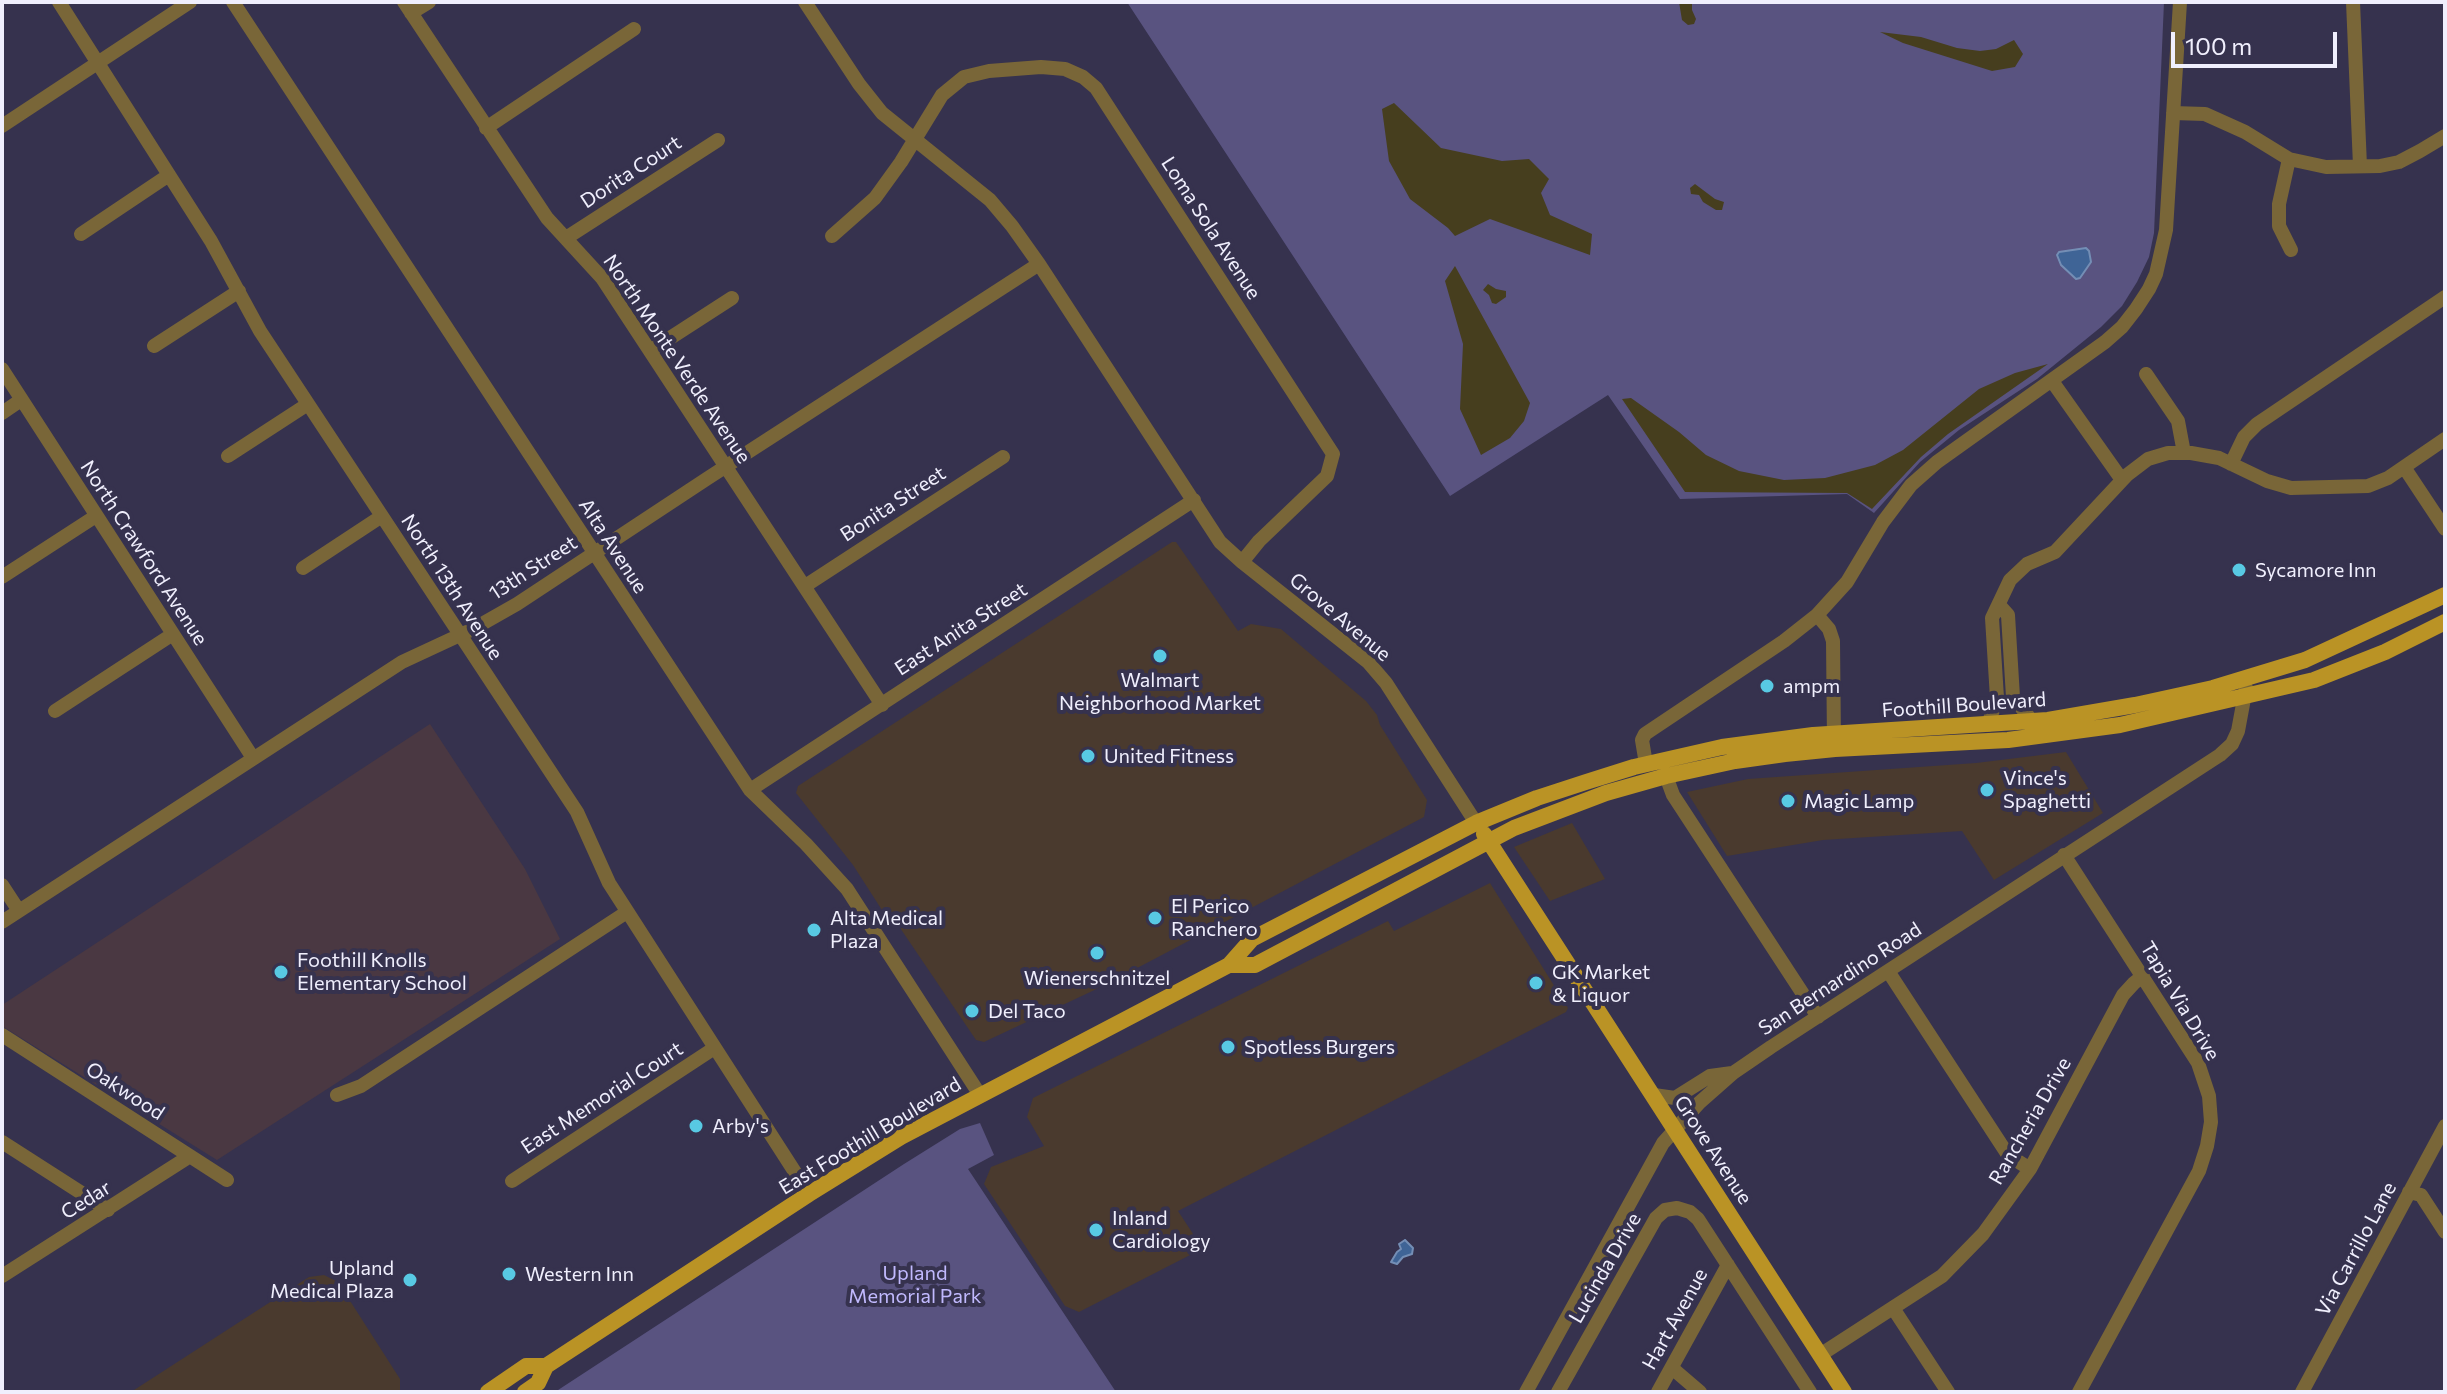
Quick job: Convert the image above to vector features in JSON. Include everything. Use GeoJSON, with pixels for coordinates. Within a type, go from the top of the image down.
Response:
{"type":"FeatureCollection","features":[{"type":"Feature","properties":{"kind":"main road","name":"Foothill Boulevard"},"geometry":{"type":"LineString","coordinates":[[1488,841],[1545,814],[1606,793],[1735,761],[1834,742],[2032,721],[2135,705],[2248,678],[2305,660],[2445,595]]}},
{"type":"Feature","properties":{"kind":"main road","name":"Foothill Boulevard"},"geometry":{"type":"LineString","coordinates":[[1476,823],[1537,798],[1646,764],[1749,742],[1992,742],[2120,725],[2314,680],[2385,652],[2445,622]]}},
{"type":"Feature","properties":{"kind":"main road","name":"Grove Avenue"},"geometry":{"type":"LineString","coordinates":[[1476,823],[1844,1392]]}},
{"type":"Feature","properties":{"kind":"main road","name":"East Foothill Boulevard"},"geometry":{"type":"LineString","coordinates":[[525,1392],[538,1383],[546,1366],[901,1137],[1229,965],[1252,939],[1476,823]]}},
{"type":"Feature","properties":{"kind":"main road","name":"East Foothill Boulevard"},"geometry":{"type":"LineString","coordinates":[[1229,965],[1255,965],[1488,841]]}},
{"type":"Feature","properties":{"kind":"main road","name":"East Foothill Boulevard"},"geometry":{"type":"LineString","coordinates":[[488,1392],[526,1366],[546,1366]]}},
{"type":"Feature","properties":{"kind":"street","name":"North 13th Avenue"},"geometry":{"type":"LineString","coordinates":[[59,2],[211,241],[260,331],[577,812],[609,883],[809,1194]]}},
{"type":"Feature","properties":{"kind":"street"},"geometry":{"type":"LineString","coordinates":[[2,126],[190,2]]}},
{"type":"Feature","properties":{"kind":"street","name":"Alta Avenue"},"geometry":{"type":"LineString","coordinates":[[233,2],[750,790],[847,889],[980,1095]]}},
{"type":"Feature","properties":{"kind":"street"},"geometry":{"type":"LineString","coordinates":[[408,8],[429,2]]}},
{"type":"Feature","properties":{"kind":"street","name":"Grove Avenue"},"geometry":{"type":"LineString","coordinates":[[805,2],[882,113],[990,200],[1012,226],[1220,542],[1368,662],[1386,683],[1476,823]]}},
{"type":"Feature","properties":{"kind":"street"},"geometry":{"type":"LineString","coordinates":[[1646,764],[1642,740],[1651,728],[1775,648],[1817,615],[1847,582],[1883,522],[1911,485],[1937,462],[2122,327],[2149,289],[2161,257],[2166,230],[2180,2]]}},
{"type":"Feature","properties":{"kind":"street"},"geometry":{"type":"LineString","coordinates":[[2353,2],[2360,166]]}},
{"type":"Feature","properties":{"kind":"street","name":"North Monte Verde Avenue"},"geometry":{"type":"LineString","coordinates":[[408,8],[547,218],[602,278],[882,705]]}},
{"type":"Feature","properties":{"kind":"street"},"geometry":{"type":"LineString","coordinates":[[486,128],[634,29]]}},
{"type":"Feature","properties":{"kind":"street","name":"Loma Sola Avenue"},"geometry":{"type":"LineString","coordinates":[[832,236],[875,198],[942,95],[964,77],[989,71],[1041,67],[1065,69],[1083,77],[1096,88],[1333,454],[1327,476],[1259,541],[1242,562]]}},
{"type":"Feature","properties":{"kind":"street"},"geometry":{"type":"LineString","coordinates":[[2173,113],[2205,114],[2226,122],[2289,159],[2326,167],[2380,166],[2399,162],[2445,136]]}},
{"type":"Feature","properties":{"kind":"street","name":"Dorita Court"},"geometry":{"type":"LineString","coordinates":[[566,238],[718,140]]}},
{"type":"Feature","properties":{"kind":"street"},"geometry":{"type":"LineString","coordinates":[[2289,159],[2279,204],[2279,226],[2291,250]]}},
{"type":"Feature","properties":{"kind":"street"},"geometry":{"type":"LineString","coordinates":[[81,234],[169,175]]}},
{"type":"Feature","properties":{"kind":"street","name":"13th Street"},"geometry":{"type":"LineString","coordinates":[[2,922],[402,662],[460,636],[517,604],[1039,264]]}},
{"type":"Feature","properties":{"kind":"street"},"geometry":{"type":"LineString","coordinates":[[154,346],[239,291]]}},
{"type":"Feature","properties":{"kind":"street"},"geometry":{"type":"LineString","coordinates":[[2231,464],[2244,437],[2257,424],[2445,297]]}},
{"type":"Feature","properties":{"kind":"street"},"geometry":{"type":"LineString","coordinates":[[650,351],[732,298]]}},
{"type":"Feature","properties":{"kind":"street","name":"North Crawford Avenue"},"geometry":{"type":"LineString","coordinates":[[2,369],[253,758]]}},
{"type":"Feature","properties":{"kind":"street"},"geometry":{"type":"LineString","coordinates":[[2146,374],[2178,421],[2184,453]]}},
{"type":"Feature","properties":{"kind":"street"},"geometry":{"type":"LineString","coordinates":[[2052,381],[2122,480]]}},
{"type":"Feature","properties":{"kind":"street"},"geometry":{"type":"LineString","coordinates":[[2,413],[21,400]]}},
{"type":"Feature","properties":{"kind":"street"},"geometry":{"type":"LineString","coordinates":[[228,456],[308,404]]}},
{"type":"Feature","properties":{"kind":"street"},"geometry":{"type":"LineString","coordinates":[[1988,725],[1997,698],[1992,618],[2010,580],[2027,564],[2055,552],[2122,480],[2148,459],[2168,453],[2219,458],[2267,481],[2291,488],[2368,486],[2388,478],[2445,439]]}},
{"type":"Feature","properties":{"kind":"street","name":"Bonita Street"},"geometry":{"type":"LineString","coordinates":[[805,586],[1003,457]]}},
{"type":"Feature","properties":{"kind":"street"},"geometry":{"type":"LineString","coordinates":[[2404,467],[2445,529]]}},
{"type":"Feature","properties":{"kind":"street","name":"East Anita Street"},"geometry":{"type":"LineString","coordinates":[[750,790],[1194,500]]}},
{"type":"Feature","properties":{"kind":"street"},"geometry":{"type":"LineString","coordinates":[[2,577],[96,516]]}},
{"type":"Feature","properties":{"kind":"street"},"geometry":{"type":"LineString","coordinates":[[303,568],[382,516]]}},
{"type":"Feature","properties":{"kind":"street"},"geometry":{"type":"LineString","coordinates":[[1999,605],[2008,615],[2013,697],[2032,721]]}},
{"type":"Feature","properties":{"kind":"street"},"geometry":{"type":"LineString","coordinates":[[1817,615],[1829,629],[1833,641],[1834,742]]}},
{"type":"Feature","properties":{"kind":"street"},"geometry":{"type":"LineString","coordinates":[[1993,632],[2009,631]]}},
{"type":"Feature","properties":{"kind":"street"},"geometry":{"type":"LineString","coordinates":[[55,711],[173,634]]}},
{"type":"Feature","properties":{"kind":"street","name":"San Bernardino Road"},"geometry":{"type":"LineString","coordinates":[[1526,1392],[1661,1145],[1675,1128],[1733,1073],[2220,755],[2232,744],[2238,731],[2248,678]]}},
{"type":"Feature","properties":{"kind":"street"},"geometry":{"type":"LineString","coordinates":[[1997,698],[2013,697]]}},
{"type":"Feature","properties":{"kind":"street"},"geometry":{"type":"LineString","coordinates":[[1666,776],[1673,795],[1818,1017]]}},
{"type":"Feature","properties":{"kind":"street","name":"Tapia Via Drive"},"geometry":{"type":"LineString","coordinates":[[2064,855],[2198,1063],[2209,1096],[2211,1122],[2199,1171],[2079,1392]]}},
{"type":"Feature","properties":{"kind":"street"},"geometry":{"type":"LineString","coordinates":[[2,885],[19,911]]}},
{"type":"Feature","properties":{"kind":"street"},"geometry":{"type":"LineString","coordinates":[[337,1095],[361,1086],[627,912]]}},
{"type":"Feature","properties":{"kind":"street"},"geometry":{"type":"LineString","coordinates":[[1888,971],[2008,1155],[2030,1169]]}},
{"type":"Feature","properties":{"kind":"street","name":"Rancheria Drive"},"geometry":{"type":"LineString","coordinates":[[1820,1355],[1942,1276],[1983,1234],[2030,1169],[2123,995],[2143,976]]}},
{"type":"Feature","properties":{"kind":"street","name":"Oakwood"},"geometry":{"type":"LineString","coordinates":[[2,1035],[227,1180]]}},
{"type":"Feature","properties":{"kind":"street","name":"East Memorial Court"},"geometry":{"type":"LineString","coordinates":[[512,1181],[713,1049]]}},
{"type":"Feature","properties":{"kind":"street"},"geometry":{"type":"LineString","coordinates":[[1654,1095],[1675,1098],[1710,1076],[1733,1073]]}},
{"type":"Feature","properties":{"kind":"street","name":"Via Carrillo Lane"},"geometry":{"type":"LineString","coordinates":[[2302,1392],[2445,1126]]}},
{"type":"Feature","properties":{"kind":"street"},"geometry":{"type":"LineString","coordinates":[[2,1142],[108,1210]]}},
{"type":"Feature","properties":{"kind":"street","name":"Cedar"},"geometry":{"type":"LineString","coordinates":[[2,1276],[190,1156]]}},
{"type":"Feature","properties":{"kind":"street"},"geometry":{"type":"LineString","coordinates":[[2409,1192],[2421,1195],[2445,1232]]}},
{"type":"Feature","properties":{"kind":"street","name":"Lucinda Drive"},"geometry":{"type":"LineString","coordinates":[[1558,1392],[1656,1218],[1665,1210],[1677,1208],[1690,1212],[1698,1219],[1810,1392]]}},
{"type":"Feature","properties":{"kind":"street","name":"Hart Avenue"},"geometry":{"type":"LineString","coordinates":[[1658,1392],[1728,1265]]}},
{"type":"Feature","properties":{"kind":"street"},"geometry":{"type":"LineString","coordinates":[[1893,1308],[1948,1392]]}},
{"type":"Feature","properties":{"kind":"street"},"geometry":{"type":"LineString","coordinates":[[1672,1368],[1700,1392]]}},
{"type":"Feature","properties":{"kind":"shaded area"},"geometry":{"type":"Polygon","coordinates":[[[1176,542],[1238,631],[1251,624],[1281,629],[1366,701],[1427,800],[1424,817],[1103,986],[984,1042],[976,1040],[894,919],[889,921],[853,865],[796,793],[798,786],[1176,542]]]}},
{"type":"Feature","properties":{"kind":"shaded area","name":"Foothill Knolls Elementary School"},"geometry":{"type":"Polygon","coordinates":[[[430,724],[525,869],[560,939],[217,1160],[2,1026],[2,1005],[430,724]]]}},
{"type":"Feature","properties":{"kind":"shaded area"},"geometry":{"type":"Polygon","coordinates":[[[2066,752],[2103,813],[1994,880],[1962,831],[1823,840],[1727,856],[1687,792],[1748,779],[1976,763],[2066,752]]]}},
{"type":"Feature","properties":{"kind":"shaded area"},"geometry":{"type":"Polygon","coordinates":[[[1572,823],[1605,879],[1550,901],[1514,847],[1572,823]]]}},
{"type":"Feature","properties":{"kind":"shaded area"},"geometry":{"type":"Polygon","coordinates":[[[1490,883],[1568,1008],[1566,1012],[1178,1211],[1199,1243],[1196,1252],[1079,1312],[1065,1306],[984,1184],[991,1167],[1044,1146],[1027,1117],[1033,1098],[1388,921],[1394,931],[1490,883]]]}},
{"type":"Feature","properties":{"kind":"shaded area"},"geometry":{"type":"Polygon","coordinates":[[[324,1275],[338,1282],[400,1379],[400,1392],[131,1392],[309,1277],[324,1275]]]}},
{"type":"Feature","properties":{"kind":"green space"},"geometry":{"type":"Polygon","coordinates":[[[1127,2],[2164,2],[2154,233],[2149,257],[2122,306],[2101,327],[2037,379],[1959,430],[1920,462],[1874,513],[1847,494],[1680,499],[1608,395],[1450,496],[1127,2]]]}},
{"type":"Feature","properties":{"kind":"green space","name":"Upland Memorial Park"},"geometry":{"type":"Polygon","coordinates":[[[980,1123],[994,1155],[968,1169],[1116,1392],[555,1392],[904,1164],[960,1129],[980,1123]]]}},
{"type":"Feature","properties":{"kind":"sand"},"geometry":{"type":"Polygon","coordinates":[[[1679,2],[1692,2],[1696,19],[1694,24],[1688,25],[1682,20],[1679,2]]]}},
{"type":"Feature","properties":{"kind":"sand"},"geometry":{"type":"Polygon","coordinates":[[[1880,32],[1921,37],[1980,51],[1996,49],[2014,40],[2023,54],[2015,67],[1992,71],[1903,43],[1880,32]]]}},
{"type":"Feature","properties":{"kind":"sand"},"geometry":{"type":"Polygon","coordinates":[[[1394,103],[1441,148],[1502,161],[1529,159],[1549,179],[1541,193],[1550,215],[1592,234],[1590,255],[1490,219],[1455,236],[1410,199],[1389,161],[1382,109],[1394,103]]]}},
{"type":"Feature","properties":{"kind":"sand"},"geometry":{"type":"Polygon","coordinates":[[[1695,184],[1724,202],[1722,210],[1703,202],[1699,195],[1691,194],[1690,188],[1695,184]]]}},
{"type":"Feature","properties":{"kind":"sand"},"geometry":{"type":"Polygon","coordinates":[[[1455,266],[1530,403],[1524,421],[1510,438],[1481,455],[1460,409],[1463,344],[1445,281],[1455,266]]]}},
{"type":"Feature","properties":{"kind":"sand"},"geometry":{"type":"Polygon","coordinates":[[[1488,284],[1506,291],[1506,297],[1496,304],[1492,303],[1483,290],[1488,284]]]}},
{"type":"Feature","properties":{"kind":"sand"},"geometry":{"type":"Polygon","coordinates":[[[2048,364],[1948,434],[1921,457],[1872,509],[1847,493],[1685,492],[1622,399],[1631,398],[1706,455],[1739,471],[1784,480],[1825,478],[1875,465],[1903,450],[1979,389],[2015,373],[2048,364]]]}},
{"type":"Feature","properties":{"kind":"water"},"geometry":{"type":"Polygon","coordinates":[[[2086,248],[2091,262],[2076,279],[2061,265],[2057,255],[2059,252],[2086,248]]]}},
{"type":"Feature","properties":{"kind":"water"},"geometry":{"type":"Polygon","coordinates":[[[1405,1240],[1413,1248],[1412,1254],[1403,1257],[1397,1264],[1391,1262],[1401,1249],[1399,1244],[1405,1240]]]}},
{"type":"Feature","properties":{"kind":"place","name":"Sycamore Inn"},"geometry":{"type":"Point","coordinates":[2239,570]}},
{"type":"Feature","properties":{"kind":"place","name":"Walmart Neighborhood Market"},"geometry":{"type":"Point","coordinates":[1160,656]}},
{"type":"Feature","properties":{"kind":"place","name":"ampm"},"geometry":{"type":"Point","coordinates":[1767,686]}},
{"type":"Feature","properties":{"kind":"place","name":"United Fitness"},"geometry":{"type":"Point","coordinates":[1088,756]}},
{"type":"Feature","properties":{"kind":"place","name":"Vince's Spaghetti"},"geometry":{"type":"Point","coordinates":[1987,790]}},
{"type":"Feature","properties":{"kind":"place","name":"Magic Lamp"},"geometry":{"type":"Point","coordinates":[1788,801]}},
{"type":"Feature","properties":{"kind":"place","name":"El Perico Ranchero"},"geometry":{"type":"Point","coordinates":[1155,918]}},
{"type":"Feature","properties":{"kind":"place","name":"Alta Medical Plaza"},"geometry":{"type":"Point","coordinates":[814,930]}},
{"type":"Feature","properties":{"kind":"place","name":"Wienerschnitzel"},"geometry":{"type":"Point","coordinates":[1097,953]}},
{"type":"Feature","properties":{"kind":"place","name":"Foothill Knolls Elementary School"},"geometry":{"type":"Point","coordinates":[281,972]}},
{"type":"Feature","properties":{"kind":"place","name":"GK Market & Liquor"},"geometry":{"type":"Point","coordinates":[1536,983]}},
{"type":"Feature","properties":{"kind":"place","name":"Del Taco"},"geometry":{"type":"Point","coordinates":[972,1011]}},
{"type":"Feature","properties":{"kind":"place","name":"Spotless Burgers"},"geometry":{"type":"Point","coordinates":[1228,1047]}},
{"type":"Feature","properties":{"kind":"place","name":"Arby's"},"geometry":{"type":"Point","coordinates":[696,1126]}},
{"type":"Feature","properties":{"kind":"place","name":"Inland Cardiology"},"geometry":{"type":"Point","coordinates":[1096,1230]}},
{"type":"Feature","properties":{"kind":"place","name":"Western Inn"},"geometry":{"type":"Point","coordinates":[509,1274]}},
{"type":"Feature","properties":{"kind":"place","name":"Upland Medical Plaza"},"geometry":{"type":"Point","coordinates":[410,1280]}}]}
